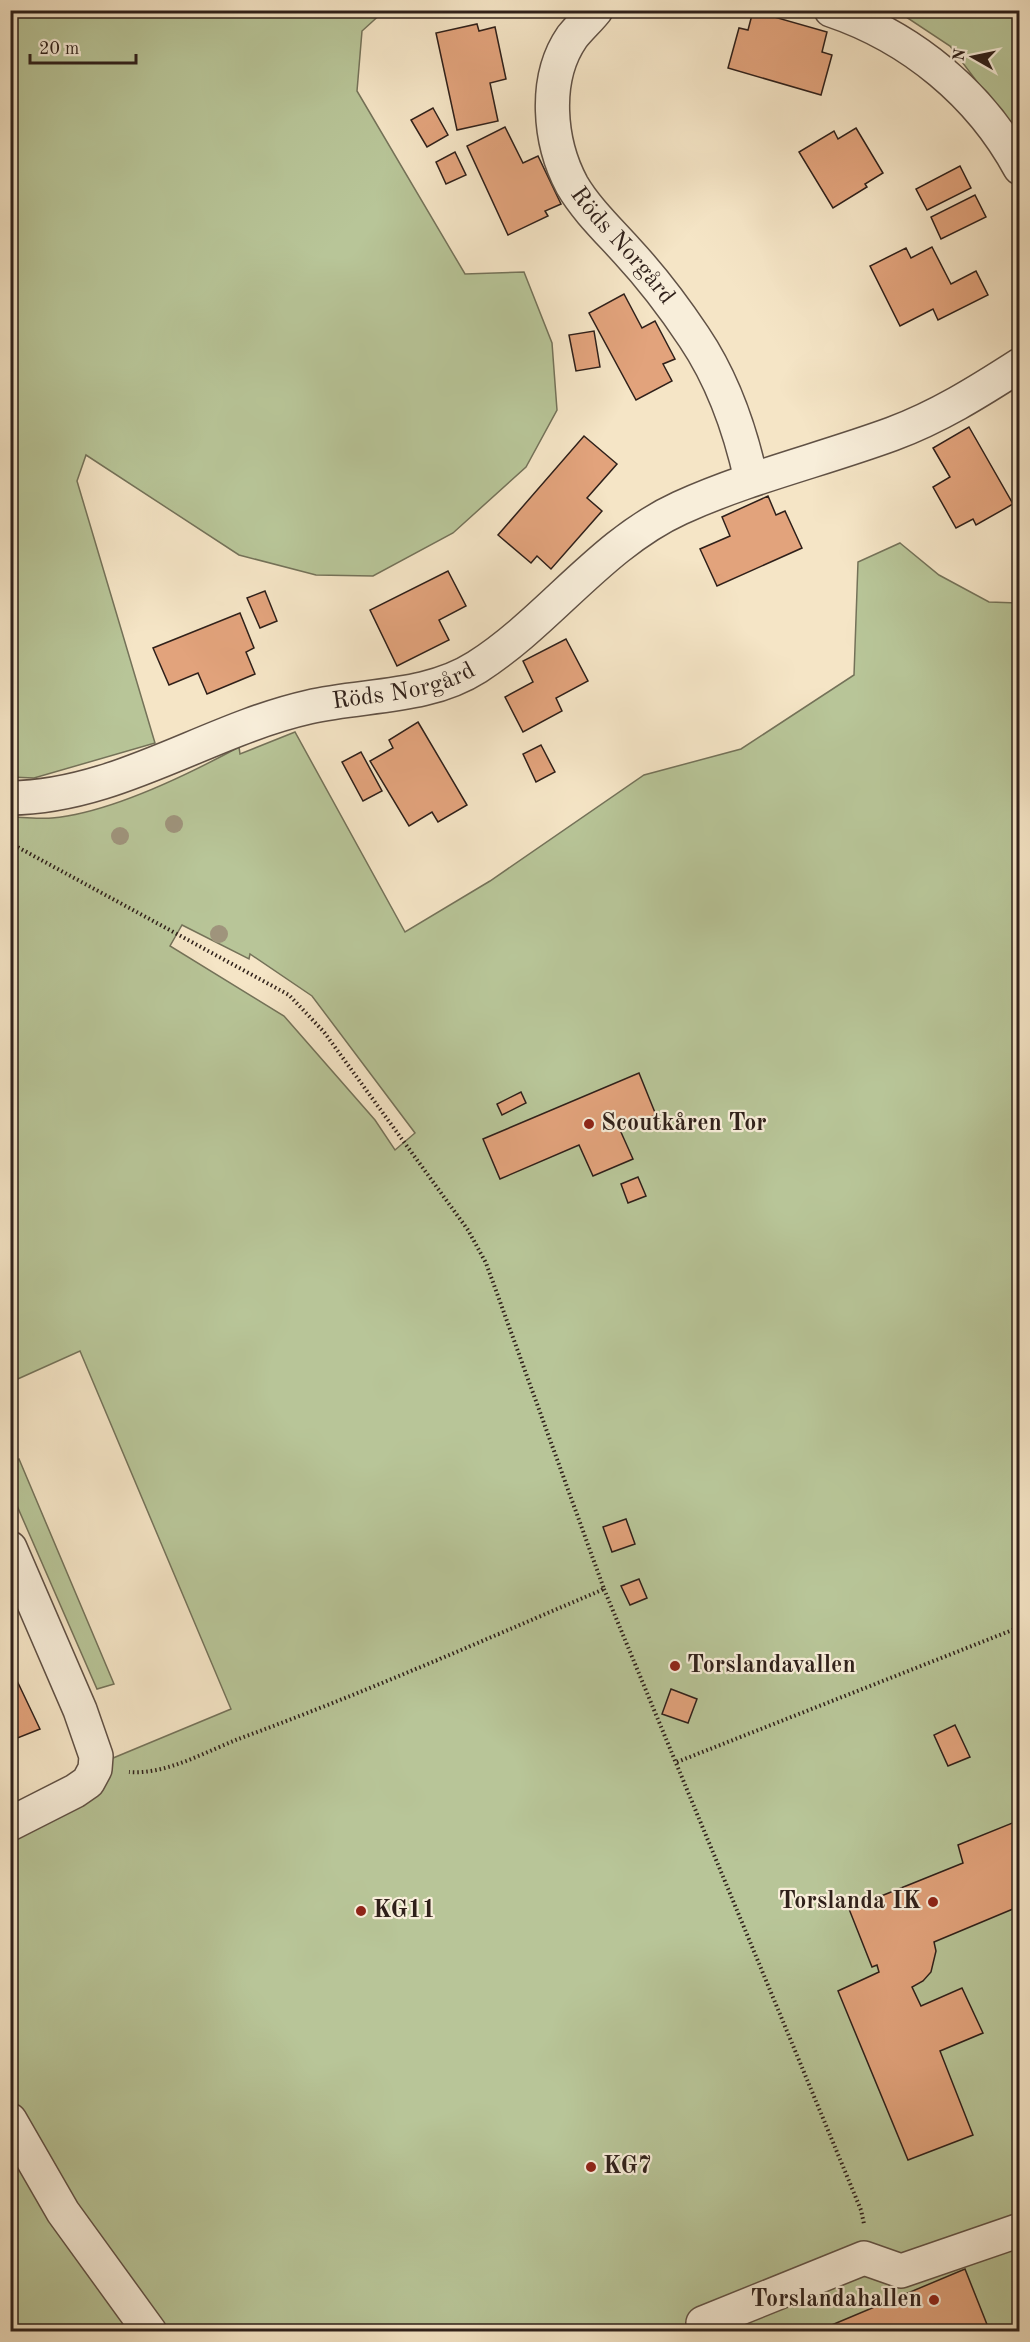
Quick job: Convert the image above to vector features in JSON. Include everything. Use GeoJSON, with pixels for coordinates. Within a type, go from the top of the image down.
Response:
{"type":"FeatureCollection","features":[{"type":"Feature","properties":{"kind":"street","name":"Röds Norgård"},"geometry":{"type":"LineString","coordinates":[[596,10],[571,39],[555,77],[551,110],[556,143],[573,185],[649,276],[695,337],[723,387],[744,448],[751,479]]}},
{"type":"Feature","properties":{"kind":"street"},"geometry":{"type":"LineString","coordinates":[[831,10],[855,19],[914,52],[965,92],[1004,140],[1020,168]]}},
{"type":"Feature","properties":{"kind":"street","name":"Röds Norgård"},"geometry":{"type":"LineString","coordinates":[[10,798],[58,795],[99,784],[238,728],[279,715],[311,706],[405,693],[474,669],[513,642],[607,556],[677,510],[751,479],[893,434],[960,404],[1020,365]]}},
{"type":"Feature","properties":{"kind":"street"},"geometry":{"type":"LineString","coordinates":[[10,1548],[92,1743],[95,1769],[88,1782],[75,1791],[10,1824]]}},
{"type":"Feature","properties":{"kind":"street"},"geometry":{"type":"LineString","coordinates":[[10,2120],[63,2212],[150,2331]]}},
{"type":"Feature","properties":{"kind":"street"},"geometry":{"type":"LineString","coordinates":[[703,2323],[864,2258],[902,2271],[1020,2230]]}},
{"type":"Feature","properties":{"kind":"path"},"geometry":{"type":"LineString","coordinates":[[10,843],[290,995],[324,1032],[468,1230],[486,1263],[604,1589],[861,2210]]}},
{"type":"Feature","properties":{"kind":"path"},"geometry":{"type":"LineString","coordinates":[[95,1769],[138,1772],[175,1764],[282,1723],[604,1589]]}},
{"type":"Feature","properties":{"kind":"path"},"geometry":{"type":"LineString","coordinates":[[677,1762],[1020,1626]]}},
{"type":"Feature","properties":{"kind":"green space"},"geometry":{"type":"Polygon","coordinates":[[[10,11],[384,11],[362,31],[357,91],[465,274],[524,272],[552,343],[557,410],[526,467],[453,533],[373,576],[316,575],[239,555],[86,455],[77,481],[155,743],[34,778],[10,777],[10,11]]]}},
{"type":"Feature","properties":{"kind":"green space"},"geometry":{"type":"Polygon","coordinates":[[[897,11],[1019,11],[1019,137],[950,46],[897,11]]]}},
{"type":"Feature","properties":{"kind":"green space","name":"Torslandavallen"},"geometry":{"type":"Polygon","coordinates":[[[900,543],[939,575],[989,602],[1019,603],[1019,2331],[11,2331],[11,1806],[65,1778],[231,1709],[80,1351],[11,1382],[11,817],[52,818],[98,809],[148,791],[239,747],[240,754],[295,732],[405,932],[490,881],[644,775],[741,749],[854,675],[858,562],[900,543]],[[182,925],[170,946],[284,1016],[375,1120],[395,1150],[415,1133],[312,996],[250,954],[249,959],[182,925]]]}},
{"type":"Feature","properties":{"kind":"green space"},"geometry":{"type":"Polygon","coordinates":[[[19,1459],[114,1684],[97,1689],[11,1492],[11,1463],[19,1459]]]}},
{"type":"Feature","properties":{"kind":"building"},"geometry":{"type":"Polygon","coordinates":[[[753,11],[827,32],[822,52],[832,55],[821,95],[728,68],[739,28],[748,30],[753,11]]]}},
{"type":"Feature","properties":{"kind":"building"},"geometry":{"type":"Polygon","coordinates":[[[477,24],[479,31],[495,27],[506,79],[490,83],[498,121],[457,130],[436,33],[477,24]]]}},
{"type":"Feature","properties":{"kind":"building"},"geometry":{"type":"Polygon","coordinates":[[[433,108],[448,135],[427,147],[411,120],[433,108]]]}},
{"type":"Feature","properties":{"kind":"building"},"geometry":{"type":"Polygon","coordinates":[[[505,127],[523,163],[538,156],[561,204],[545,211],[548,216],[508,235],[467,146],[505,127]]]}},
{"type":"Feature","properties":{"kind":"building"},"geometry":{"type":"Polygon","coordinates":[[[856,128],[883,173],[865,184],[867,187],[833,208],[799,152],[834,131],[838,139],[856,128]]]}},
{"type":"Feature","properties":{"kind":"building"},"geometry":{"type":"Polygon","coordinates":[[[455,152],[466,175],[446,184],[436,162],[455,152]]]}},
{"type":"Feature","properties":{"kind":"building"},"geometry":{"type":"Polygon","coordinates":[[[960,166],[971,188],[927,210],[916,189],[960,166]]]}},
{"type":"Feature","properties":{"kind":"building"},"geometry":{"type":"Polygon","coordinates":[[[975,195],[986,217],[941,239],[931,217],[975,195]]]}},
{"type":"Feature","properties":{"kind":"building"},"geometry":{"type":"Polygon","coordinates":[[[932,247],[951,284],[976,271],[988,295],[938,320],[933,309],[900,326],[870,266],[906,248],[911,258],[932,247]]]}},
{"type":"Feature","properties":{"kind":"building"},"geometry":{"type":"Polygon","coordinates":[[[624,294],[642,328],[655,321],[675,359],[663,364],[672,381],[636,400],[589,313],[624,294]]]}},
{"type":"Feature","properties":{"kind":"building"},"geometry":{"type":"Polygon","coordinates":[[[594,331],[600,367],[576,371],[569,335],[594,331]]]}},
{"type":"Feature","properties":{"kind":"building"},"geometry":{"type":"Polygon","coordinates":[[[969,427],[1013,504],[976,525],[973,519],[956,528],[933,487],[950,477],[933,448],[969,427]]]}},
{"type":"Feature","properties":{"kind":"building"},"geometry":{"type":"Polygon","coordinates":[[[584,436],[617,464],[587,498],[602,511],[551,569],[537,556],[531,563],[498,535],[584,436]]]}},
{"type":"Feature","properties":{"kind":"building"},"geometry":{"type":"Polygon","coordinates":[[[768,496],[776,515],[785,511],[802,548],[717,586],[700,549],[730,536],[722,517],[768,496]]]}},
{"type":"Feature","properties":{"kind":"building"},"geometry":{"type":"Polygon","coordinates":[[[448,571],[466,606],[439,620],[449,640],[397,666],[370,610],[448,571]]]}},
{"type":"Feature","properties":{"kind":"building"},"geometry":{"type":"Polygon","coordinates":[[[265,591],[277,621],[260,628],[247,598],[265,591]]]}},
{"type":"Feature","properties":{"kind":"building"},"geometry":{"type":"Polygon","coordinates":[[[240,613],[254,648],[246,652],[255,674],[207,694],[198,673],[169,685],[153,648],[240,613]]]}},
{"type":"Feature","properties":{"kind":"building"},"geometry":{"type":"Polygon","coordinates":[[[566,639],[588,681],[556,698],[562,711],[523,732],[505,697],[533,682],[523,661],[566,639]]]}},
{"type":"Feature","properties":{"kind":"building"},"geometry":{"type":"Polygon","coordinates":[[[418,722],[467,805],[438,822],[432,812],[409,826],[370,761],[393,748],[389,740],[418,722]]]}},
{"type":"Feature","properties":{"kind":"building"},"geometry":{"type":"Polygon","coordinates":[[[541,745],[555,772],[536,782],[523,754],[541,745]]]}},
{"type":"Feature","properties":{"kind":"building"},"geometry":{"type":"Polygon","coordinates":[[[361,752],[382,791],[363,801],[342,762],[361,752]]]}},
{"type":"Feature","properties":{"kind":"building"},"geometry":{"type":"Polygon","coordinates":[[[639,1073],[656,1115],[620,1130],[633,1159],[593,1176],[579,1145],[500,1179],[483,1139],[639,1073]]]}},
{"type":"Feature","properties":{"kind":"building"},"geometry":{"type":"Polygon","coordinates":[[[521,1092],[526,1103],[502,1115],[497,1104],[521,1092]]]}},
{"type":"Feature","properties":{"kind":"building"},"geometry":{"type":"Polygon","coordinates":[[[638,1177],[646,1196],[628,1203],[621,1184],[638,1177]]]}},
{"type":"Feature","properties":{"kind":"building"},"geometry":{"type":"Polygon","coordinates":[[[626,1519],[635,1544],[612,1552],[603,1527],[626,1519]]]}},
{"type":"Feature","properties":{"kind":"building"},"geometry":{"type":"Polygon","coordinates":[[[639,1579],[647,1598],[630,1605],[621,1586],[639,1579]]]}},
{"type":"Feature","properties":{"kind":"building"},"geometry":{"type":"Polygon","coordinates":[[[10,1666],[40,1729],[10,1741],[10,1666]]]}},
{"type":"Feature","properties":{"kind":"building"},"geometry":{"type":"Polygon","coordinates":[[[671,1689],[697,1699],[688,1723],[662,1714],[671,1689]]]}},
{"type":"Feature","properties":{"kind":"building"},"geometry":{"type":"Polygon","coordinates":[[[955,1725],[970,1757],[948,1766],[934,1735],[955,1725]]]}},
{"type":"Feature","properties":{"kind":"building"},"geometry":{"type":"Polygon","coordinates":[[[1020,1820],[1020,1906],[934,1942],[936,1951],[931,1972],[923,1981],[912,1987],[921,2006],[962,1988],[983,2033],[940,2051],[973,2135],[908,2160],[838,1991],[879,1972],[877,1965],[872,1967],[849,1909],[963,1863],[958,1845],[1020,1820]]]}},
{"type":"Feature","properties":{"kind":"building","name":"Torslandahallen"},"geometry":{"type":"Polygon","coordinates":[[[965,2269],[990,2332],[815,2332],[965,2269]]]}},
{"type":"Feature","properties":{"kind":"place","name":"Scoutkåren Tor"},"geometry":{"type":"Point","coordinates":[589,1124]}},
{"type":"Feature","properties":{"kind":"place","name":"Torslandavallen"},"geometry":{"type":"Point","coordinates":[675,1666]}},
{"type":"Feature","properties":{"kind":"place","name":"Torslanda IK"},"geometry":{"type":"Point","coordinates":[933,1902]}},
{"type":"Feature","properties":{"kind":"place","name":"KG11"},"geometry":{"type":"Point","coordinates":[361,1911]}},
{"type":"Feature","properties":{"kind":"place","name":"KG7"},"geometry":{"type":"Point","coordinates":[591,2167]}},
{"type":"Feature","properties":{"kind":"place","name":"Torslandahallen"},"geometry":{"type":"Point","coordinates":[934,2300]}}]}
